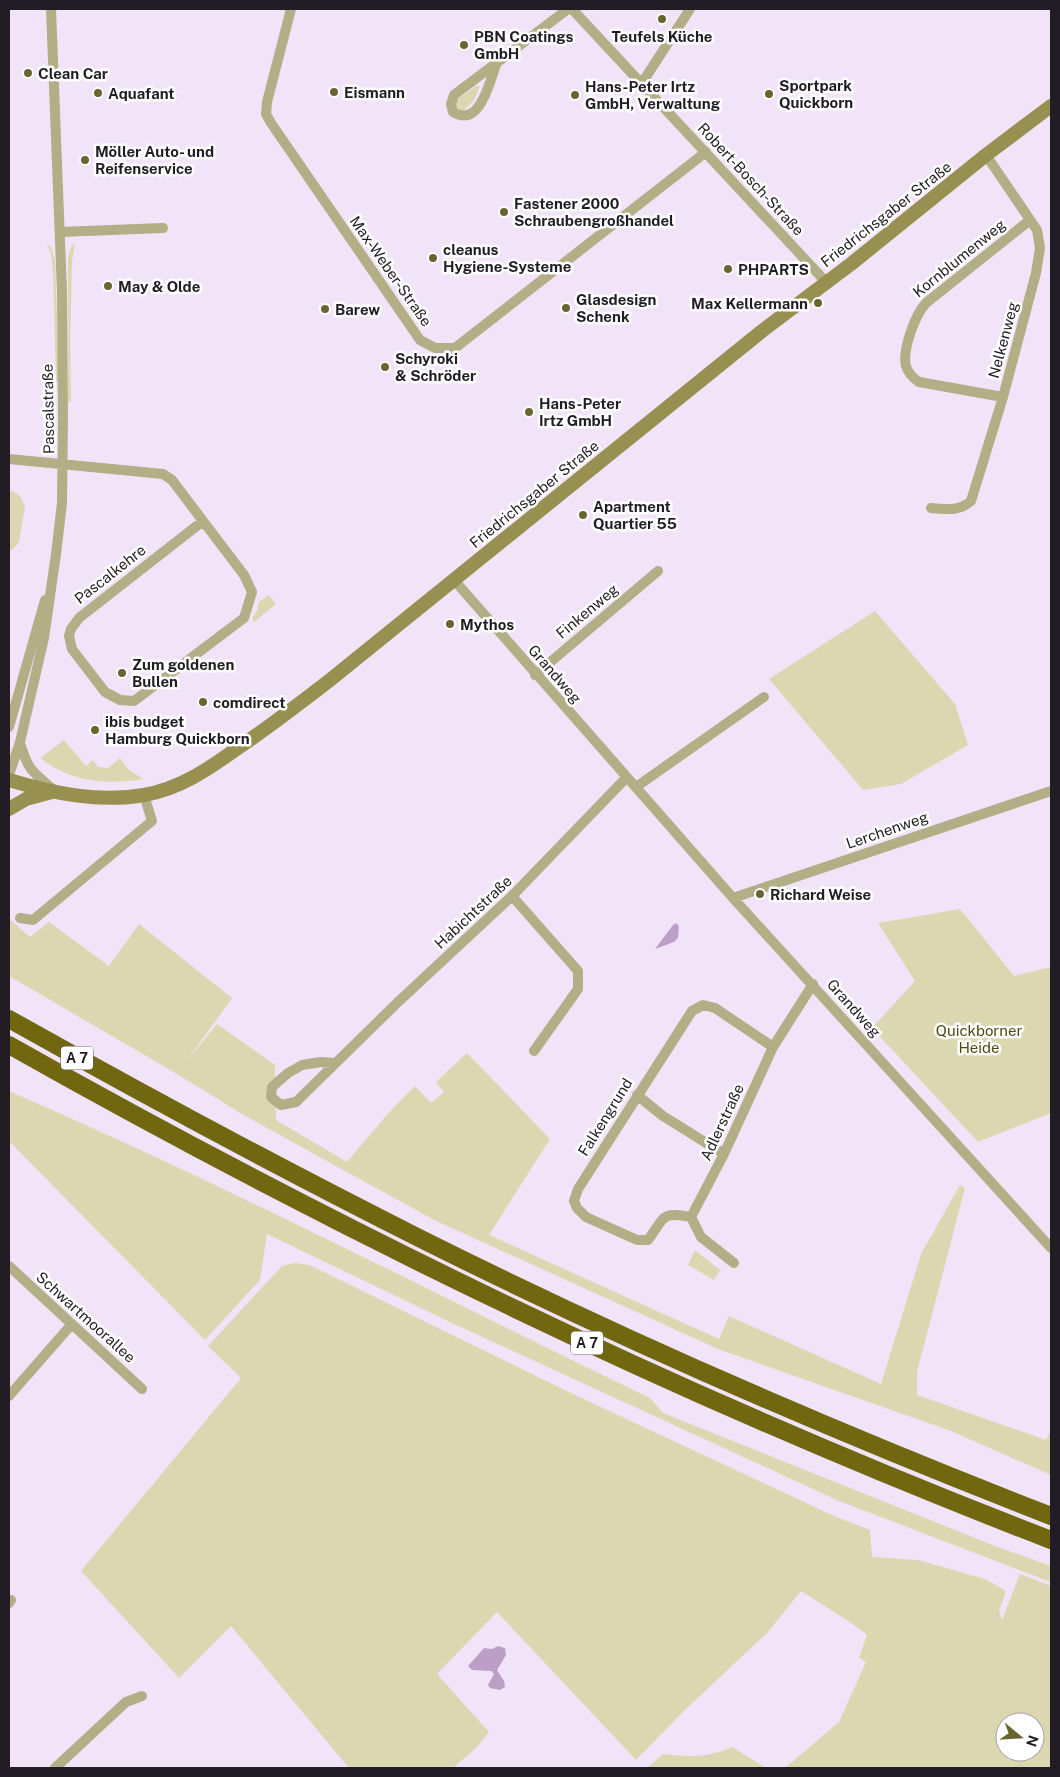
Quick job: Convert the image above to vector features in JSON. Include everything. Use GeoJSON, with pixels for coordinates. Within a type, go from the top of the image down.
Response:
{"type":"FeatureCollection","features":[{"type":"Feature","properties":{"kind":"highway","name":"A 7"},"geometry":{"type":"LineString","coordinates":[[9,1019],[206,1128],[420,1238],[571,1311],[832,1428],[1051,1516]]}},
{"type":"Feature","properties":{"kind":"highway","name":"A 7"},"geometry":{"type":"LineString","coordinates":[[9,1044],[145,1121],[407,1257],[553,1327],[793,1435],[1051,1540]]}},
{"type":"Feature","properties":{"kind":"main road","name":"Friedrichsgaber Straße"},"geometry":{"type":"LineString","coordinates":[[9,780],[95,798],[144,796],[164,790],[199,775],[262,732],[330,680],[762,330],[1051,106]]}},
{"type":"Feature","properties":{"kind":"main road","name":"Friedrichsgaber Straße"},"geometry":{"type":"LineString","coordinates":[[9,809],[26,799],[55,791]]}},
{"type":"Feature","properties":{"kind":"street","name":"Pascalstraße"},"geometry":{"type":"LineString","coordinates":[[9,774],[20,742],[44,638],[62,503],[64,464],[60,232],[51,9]]}},
{"type":"Feature","properties":{"kind":"street","name":"Max-Weber-Straße"},"geometry":{"type":"LineString","coordinates":[[291,9],[266,102],[266,114],[420,340],[435,348],[455,348],[706,152]]}},
{"type":"Feature","properties":{"kind":"street"},"geometry":{"type":"LineString","coordinates":[[496,65],[481,104],[469,116],[461,117],[453,112],[451,104],[454,96],[568,9]]}},
{"type":"Feature","properties":{"kind":"street","name":"Robert-Bosch-Straße"},"geometry":{"type":"LineString","coordinates":[[572,9],[826,282]]}},
{"type":"Feature","properties":{"kind":"street"},"geometry":{"type":"LineString","coordinates":[[642,83],[690,9]]}},
{"type":"Feature","properties":{"kind":"street","name":"Nelkenweg"},"geometry":{"type":"LineString","coordinates":[[931,508],[952,510],[960,508],[970,501],[1004,397],[1036,273],[1040,248],[1037,230],[986,155]]}},
{"type":"Feature","properties":{"kind":"street","name":"Kornblumenweg"},"geometry":{"type":"LineString","coordinates":[[1004,397],[918,382],[910,375],[906,364],[906,354],[918,311],[1030,220]]}},
{"type":"Feature","properties":{"kind":"street"},"geometry":{"type":"LineString","coordinates":[[60,232],[163,228]]}},
{"type":"Feature","properties":{"kind":"street"},"geometry":{"type":"LineString","coordinates":[[9,459],[163,474],[172,480],[204,520]]}},
{"type":"Feature","properties":{"kind":"street","name":"Pascalkehre"},"geometry":{"type":"LineString","coordinates":[[204,520],[244,575],[252,592],[244,618],[134,701],[120,700],[105,692],[72,649],[69,636],[71,629],[79,618],[204,520]]}},
{"type":"Feature","properties":{"kind":"street","name":"Finkenweg"},"geometry":{"type":"LineString","coordinates":[[536,675],[658,571]]}},
{"type":"Feature","properties":{"kind":"street","name":"Grandweg"},"geometry":{"type":"LineString","coordinates":[[454,580],[733,898],[1051,1248]]}},
{"type":"Feature","properties":{"kind":"street","name":"Pascalstraße"},"geometry":{"type":"LineString","coordinates":[[9,728],[43,603],[52,585]]}},
{"type":"Feature","properties":{"kind":"street"},"geometry":{"type":"LineString","coordinates":[[636,787],[764,697]]}},
{"type":"Feature","properties":{"kind":"street","name":"Friedrichsgaber Straße"},"geometry":{"type":"LineString","coordinates":[[20,742],[26,763],[34,774],[55,791]]}},
{"type":"Feature","properties":{"kind":"street","name":"Habichtstraße"},"geometry":{"type":"LineString","coordinates":[[334,1064],[321,1062],[302,1065],[288,1073],[272,1087],[271,1097],[281,1105],[296,1102],[512,896],[627,777]]}},
{"type":"Feature","properties":{"kind":"street","name":"Lerchenweg"},"geometry":{"type":"LineString","coordinates":[[733,898],[1051,791]]}},
{"type":"Feature","properties":{"kind":"street"},"geometry":{"type":"LineString","coordinates":[[20,918],[33,920],[152,821],[144,796]]}},
{"type":"Feature","properties":{"kind":"street"},"geometry":{"type":"LineString","coordinates":[[512,896],[578,970],[578,989],[534,1051]]}},
{"type":"Feature","properties":{"kind":"street","name":"Adlerstraße"},"geometry":{"type":"LineString","coordinates":[[691,1217],[724,1154],[773,1047],[813,984]]}},
{"type":"Feature","properties":{"kind":"street","name":"Falkengrund"},"geometry":{"type":"LineString","coordinates":[[691,1217],[673,1214],[664,1217],[648,1240],[637,1240],[586,1216],[577,1208],[574,1201],[578,1189],[692,1011],[703,1005],[715,1008],[773,1047]]}},
{"type":"Feature","properties":{"kind":"street"},"geometry":{"type":"LineString","coordinates":[[637,1095],[663,1116],[724,1154]]}},
{"type":"Feature","properties":{"kind":"street"},"geometry":{"type":"LineString","coordinates":[[691,1217],[701,1237],[734,1262]]}},
{"type":"Feature","properties":{"kind":"street","name":"Schwartmoorallee"},"geometry":{"type":"LineString","coordinates":[[9,1266],[142,1389]]}},
{"type":"Feature","properties":{"kind":"street"},"geometry":{"type":"LineString","coordinates":[[9,1396],[71,1325]]}},
{"type":"Feature","properties":{"kind":"street"},"geometry":{"type":"LineString","coordinates":[[55,1768],[126,1702],[142,1696]]}},
{"type":"Feature","properties":{"kind":"green space"},"geometry":{"type":"Polygon","coordinates":[[[476,86],[480,86],[474,100],[464,110],[459,110],[455,103],[476,86]]]}},
{"type":"Feature","properties":{"kind":"green space"},"geometry":{"type":"Polygon","coordinates":[[[75,242],[72,262],[70,341],[71,402],[68,402],[68,258],[71,247],[75,242]]]}},
{"type":"Feature","properties":{"kind":"green space"},"geometry":{"type":"Polygon","coordinates":[[[47,244],[50,246],[55,259],[59,381],[56,381],[53,271],[51,255],[47,244]]]}},
{"type":"Feature","properties":{"kind":"green space"},"geometry":{"type":"Polygon","coordinates":[[[13,491],[20,496],[25,506],[19,542],[12,550],[9,550],[9,492],[13,491]]]}},
{"type":"Feature","properties":{"kind":"green space"},"geometry":{"type":"Polygon","coordinates":[[[269,595],[276,604],[254,622],[252,618],[257,611],[259,602],[269,595]]]}},
{"type":"Feature","properties":{"kind":"green space"},"geometry":{"type":"Polygon","coordinates":[[[875,611],[955,704],[968,745],[901,784],[863,790],[769,679],[875,611]]]}},
{"type":"Feature","properties":{"kind":"green space"},"geometry":{"type":"Polygon","coordinates":[[[64,740],[86,766],[93,760],[98,767],[108,768],[120,758],[128,769],[143,779],[116,782],[89,780],[64,772],[40,758],[64,740]]]}},
{"type":"Feature","properties":{"kind":"green space","name":"Quickborner Heide"},"geometry":{"type":"Polygon","coordinates":[[[960,909],[1014,976],[1051,967],[1051,1113],[978,1142],[872,1028],[915,981],[878,923],[960,909]]]}},
{"type":"Feature","properties":{"kind":"green space"},"geometry":{"type":"Polygon","coordinates":[[[9,919],[30,937],[49,922],[109,966],[139,924],[232,998],[186,1062],[217,1024],[275,1065],[276,1120],[347,1162],[392,1109],[415,1086],[431,1103],[444,1092],[436,1082],[467,1053],[550,1139],[489,1235],[719,1339],[729,1316],[881,1384],[921,1254],[960,1185],[965,1188],[917,1372],[917,1395],[1046,1440],[1051,1430],[1051,1475],[951,1431],[718,1349],[434,1220],[242,1114],[9,976],[9,919]]]}},
{"type":"Feature","properties":{"kind":"green space"},"geometry":{"type":"Polygon","coordinates":[[[9,1091],[251,1202],[650,1398],[663,1413],[995,1546],[1051,1566],[1051,1582],[839,1501],[454,1324],[267,1234],[260,1280],[205,1340],[9,1141],[9,1091]]]}},
{"type":"Feature","properties":{"kind":"green space"},"geometry":{"type":"Polygon","coordinates":[[[695,1250],[720,1270],[714,1280],[688,1265],[695,1250]]]}},
{"type":"Feature","properties":{"kind":"green space"},"geometry":{"type":"Polygon","coordinates":[[[295,1263],[309,1265],[573,1394],[834,1516],[870,1530],[872,1557],[918,1560],[985,1579],[1006,1591],[999,1611],[1002,1620],[1020,1574],[1051,1586],[1051,1768],[785,1768],[839,1722],[866,1662],[859,1658],[867,1635],[801,1591],[767,1633],[686,1709],[636,1760],[497,1612],[437,1674],[489,1732],[477,1747],[453,1768],[349,1768],[231,1626],[179,1678],[81,1571],[241,1378],[208,1346],[282,1266],[295,1263]]]}},
{"type":"Feature","properties":{"kind":"green space"},"geometry":{"type":"Polygon","coordinates":[[[732,1747],[766,1768],[647,1768],[663,1754],[698,1756],[723,1751],[732,1747]]]}},
{"type":"Feature","properties":{"kind":"shaded area"},"geometry":{"type":"Polygon","coordinates":[[[676,923],[679,926],[678,938],[674,942],[655,949],[673,925],[676,923]]]}},
{"type":"Feature","properties":{"kind":"shaded area"},"geometry":{"type":"Polygon","coordinates":[[[498,1646],[505,1648],[506,1655],[497,1670],[504,1681],[505,1687],[500,1690],[490,1688],[488,1685],[494,1674],[491,1671],[472,1670],[468,1666],[484,1648],[492,1649],[498,1646]]]}},
{"type":"Feature","properties":{"kind":"place","name":"Teufels Küche"},"geometry":{"type":"Point","coordinates":[662,19]}},
{"type":"Feature","properties":{"kind":"place","name":"PBN Coatings GmbH"},"geometry":{"type":"Point","coordinates":[464,45]}},
{"type":"Feature","properties":{"kind":"place","name":"Clean Car"},"geometry":{"type":"Point","coordinates":[28,73]}},
{"type":"Feature","properties":{"kind":"place","name":"Eismann"},"geometry":{"type":"Point","coordinates":[334,92]}},
{"type":"Feature","properties":{"kind":"place","name":"Aquafant"},"geometry":{"type":"Point","coordinates":[98,93]}},
{"type":"Feature","properties":{"kind":"place","name":"Sportpark Quickborn"},"geometry":{"type":"Point","coordinates":[769,94]}},
{"type":"Feature","properties":{"kind":"place","name":"Hans-Peter Irtz GmbH, Verwaltung"},"geometry":{"type":"Point","coordinates":[575,95]}},
{"type":"Feature","properties":{"kind":"place","name":"Möller Auto- und Reifenservice"},"geometry":{"type":"Point","coordinates":[85,160]}},
{"type":"Feature","properties":{"kind":"place","name":"Fastener 2000 Schraubengroßhandel"},"geometry":{"type":"Point","coordinates":[504,212]}},
{"type":"Feature","properties":{"kind":"place","name":"cleanus Hygiene-Systeme"},"geometry":{"type":"Point","coordinates":[433,258]}},
{"type":"Feature","properties":{"kind":"place","name":"PHPARTS"},"geometry":{"type":"Point","coordinates":[728,269]}},
{"type":"Feature","properties":{"kind":"place","name":"May & Olde"},"geometry":{"type":"Point","coordinates":[108,286]}},
{"type":"Feature","properties":{"kind":"place","name":"Max Kellermann"},"geometry":{"type":"Point","coordinates":[818,303]}},
{"type":"Feature","properties":{"kind":"place","name":"Glasdesign Schenk"},"geometry":{"type":"Point","coordinates":[566,308]}},
{"type":"Feature","properties":{"kind":"place","name":"Barew"},"geometry":{"type":"Point","coordinates":[325,309]}},
{"type":"Feature","properties":{"kind":"place","name":"Schyroki & Schröder"},"geometry":{"type":"Point","coordinates":[385,367]}},
{"type":"Feature","properties":{"kind":"place","name":"Hans-Peter Irtz GmbH"},"geometry":{"type":"Point","coordinates":[529,412]}},
{"type":"Feature","properties":{"kind":"place","name":"Apartment Quartier 55"},"geometry":{"type":"Point","coordinates":[583,515]}},
{"type":"Feature","properties":{"kind":"place","name":"Mythos"},"geometry":{"type":"Point","coordinates":[450,624]}},
{"type":"Feature","properties":{"kind":"place","name":"Zum goldenen Bullen"},"geometry":{"type":"Point","coordinates":[122,673]}},
{"type":"Feature","properties":{"kind":"place","name":"comdirect"},"geometry":{"type":"Point","coordinates":[203,702]}},
{"type":"Feature","properties":{"kind":"place","name":"ibis budget Hamburg Quickborn"},"geometry":{"type":"Point","coordinates":[95,730]}},
{"type":"Feature","properties":{"kind":"place","name":"Richard Weise"},"geometry":{"type":"Point","coordinates":[760,894]}}]}
